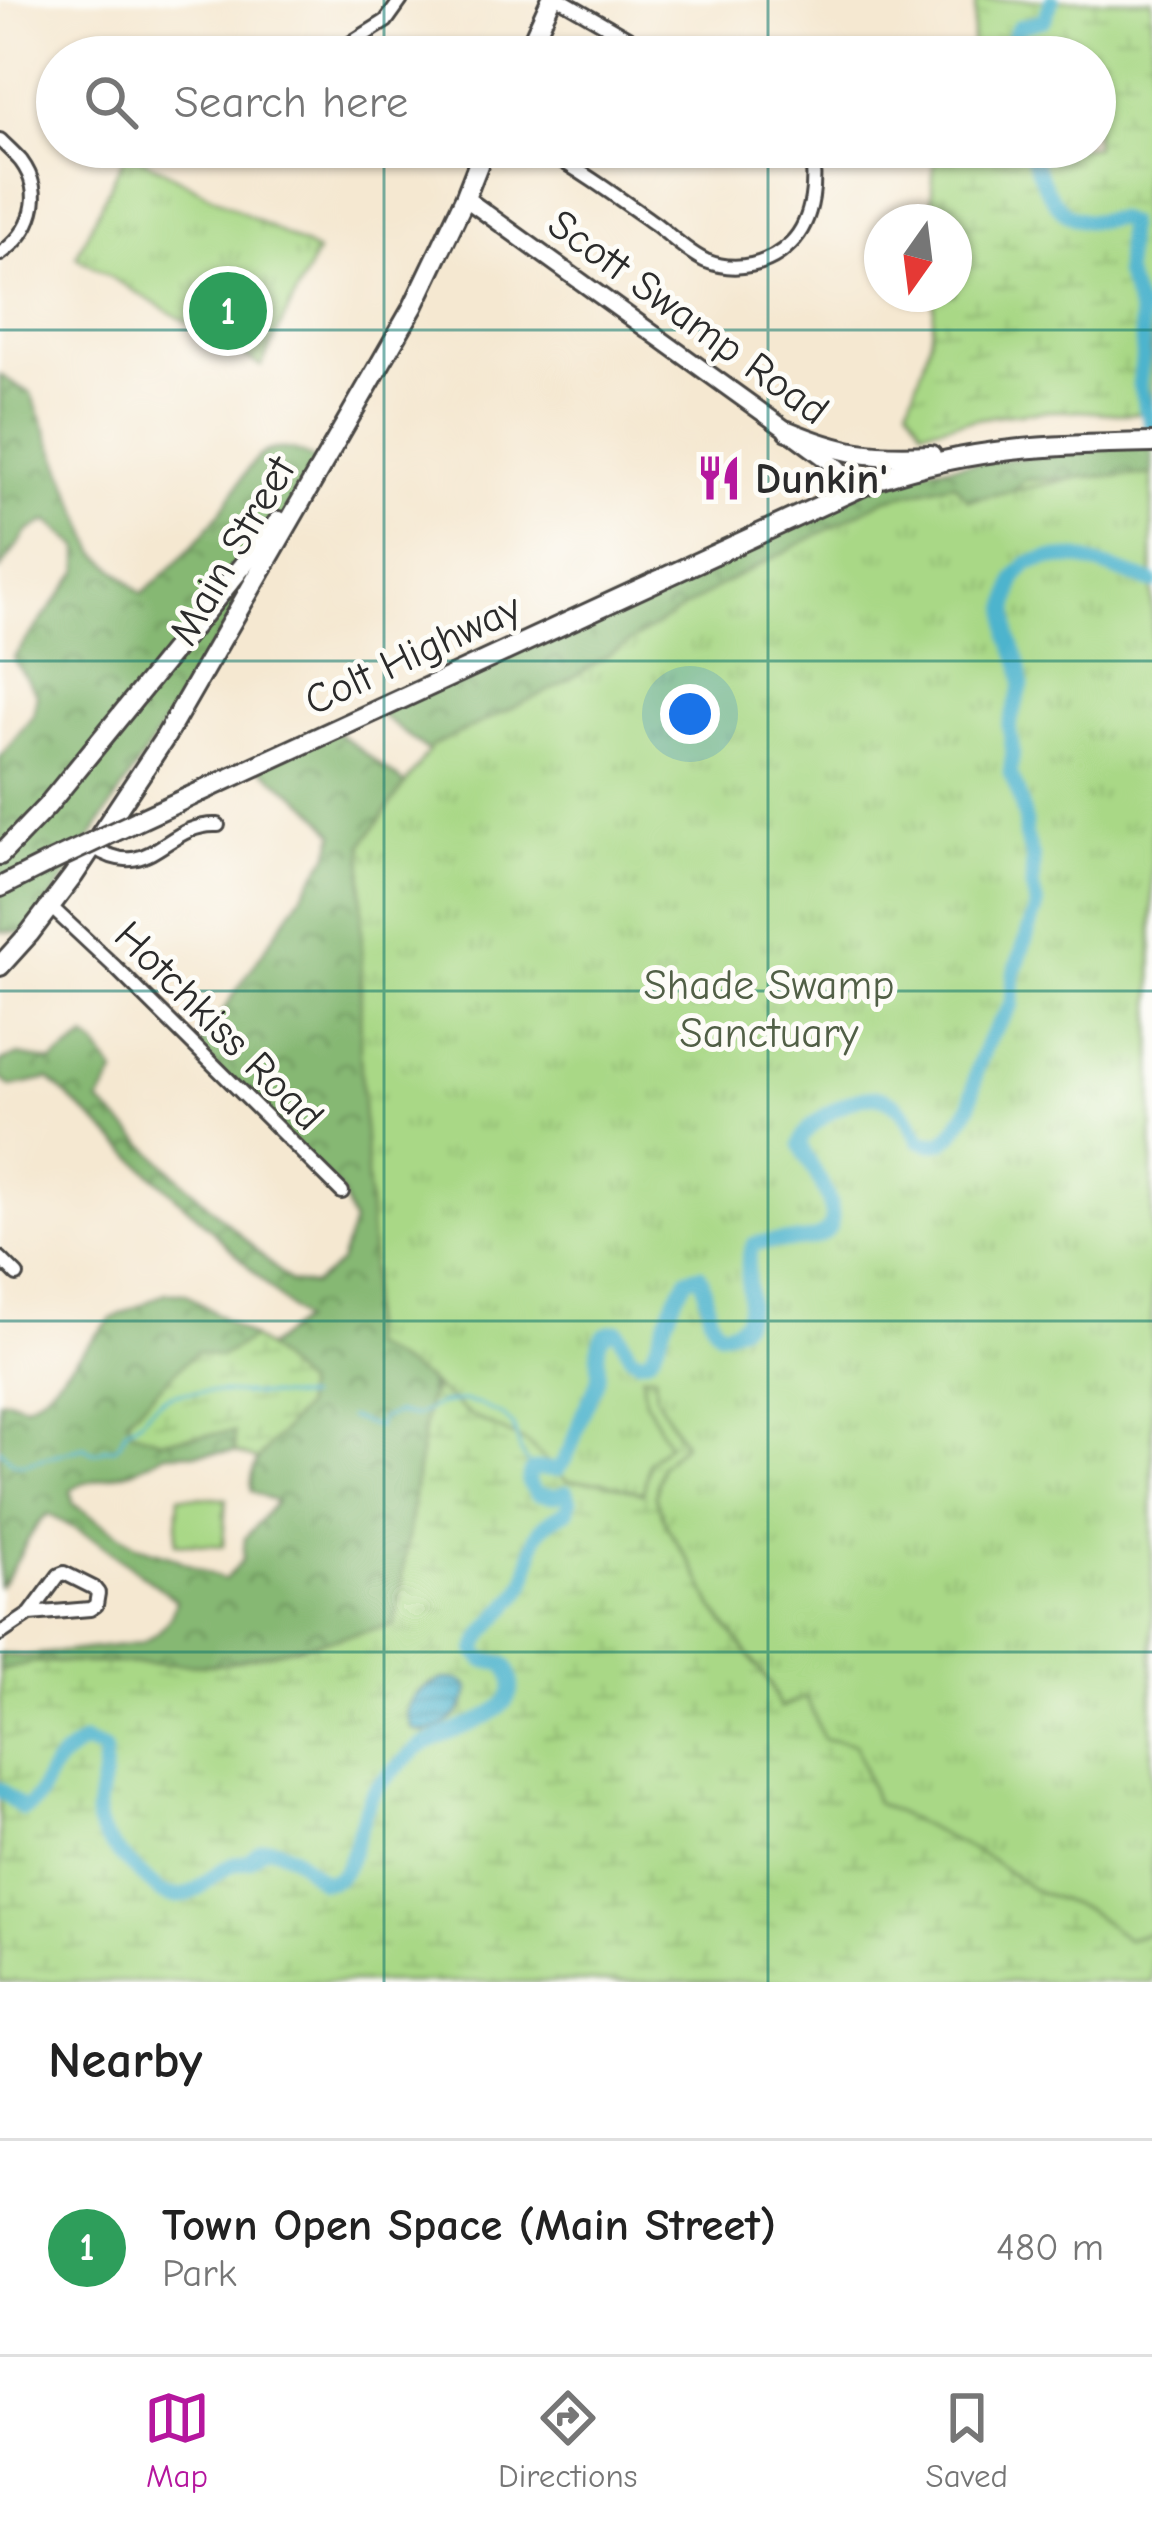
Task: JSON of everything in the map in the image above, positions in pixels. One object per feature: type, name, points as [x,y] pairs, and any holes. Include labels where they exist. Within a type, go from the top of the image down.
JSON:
[{"type":"highway","points":[[535,36],[551,0]]},
{"type":"highway","name":"Main Street","points":[[0,966],[51,907],[155,753],[412,307],[477,168]]},
{"type":"highway","points":[[788,431],[840,451],[876,457],[1145,444]]},
{"type":"highway","points":[[855,488],[990,451]]},
{"type":"highway","points":[[0,855],[47,806],[322,464]]},
{"type":"highway","name":"Colt Highway","points":[[0,887],[855,488]]},
{"type":"main road","name":"Scott Swamp Road","points":[[465,199],[837,467],[855,488]]},
{"type":"street","points":[[362,36],[386,21],[400,0]]},
{"type":"street","points":[[562,0],[625,36]]},
{"type":"street","points":[[0,140],[22,162],[34,193],[33,214],[20,239],[0,254]]},
{"type":"street","points":[[577,168],[706,260],[733,266],[779,256],[798,236],[810,207],[814,168]]},
{"type":"street","points":[[94,847],[107,856],[128,860],[191,828],[218,825]]},
{"type":"street","name":"Hotchkiss Road","points":[[51,907],[342,1192]]},
{"type":"street","points":[[0,1258],[17,1275]]},
{"type":"street","points":[[0,1634],[30,1614],[64,1573],[98,1593],[90,1609],[30,1614]]},
{"type":"green space","points":[[976,0],[1152,0],[1152,148],[1144,161],[1141,201],[1143,248],[1152,276],[1152,412],[1037,412],[923,429],[908,406],[923,365],[933,312],[972,312],[972,204],[931,204],[934,168],[1116,168],[1116,36],[973,36]]},
{"type":"green space","points":[[119,168],[159,168],[317,252],[261,366],[76,257]]},
{"type":"green space","points":[[0,375],[31,394],[96,552],[142,594],[206,531],[263,454],[289,449],[322,464],[259,576],[29,934],[0,931],[0,758],[33,715],[37,695],[13,658],[79,571],[79,547],[48,521],[28,531],[0,570]]},
{"type":"green space","points":[[1152,443],[1152,475],[1081,477],[611,1069],[428,1400],[395,1625],[217,1665],[34,1662],[0,1671],[0,1654],[23,1656],[141,1643],[164,1626],[176,1600],[96,1540],[48,1514],[0,1586],[0,1400],[25,1405],[46,1392],[111,1319],[166,1293],[185,1293],[252,1338],[220,1358],[161,1440],[235,1432],[235,1452],[164,1454],[134,1470],[71,1490],[73,1504],[137,1546],[224,1580],[243,1560],[245,1538],[276,1502],[252,1491],[254,1468],[267,1446],[303,1408],[303,1385],[266,1348],[302,1320],[49,1079],[11,1087],[0,1078],[0,1062],[19,1055],[52,1062],[86,1038],[115,1074],[99,1102],[290,1282],[313,1285],[340,1263],[353,1223],[342,1192],[197,1049],[330,853],[335,833],[308,804],[256,765],[333,729],[438,809],[424,1111],[429,1393],[446,1316],[468,781],[374,710],[903,471]]},
{"type":"green space","name":"Shade Swamp Sanctuary","points":[[1152,475],[1152,1982],[0,1982],[0,1671],[34,1662],[217,1665],[395,1625],[428,1400],[836,643],[1024,480]],"holes":[[[444,1679],[469,1689],[463,1708],[425,1733],[411,1728],[415,1695],[430,1684]]]},
{"type":"green space","name":"Shade Swamp Sanctuary","points":[[1152,475],[1152,1932],[1127,1939],[1088,1910],[1031,1889],[989,1858],[876,1802],[855,1744],[824,1739],[806,1697],[780,1708],[770,1683],[713,1608],[655,1497],[661,1466],[684,1444],[656,1396],[655,1375],[642,1375],[645,1400],[668,1444],[649,1462],[643,1493],[603,1482],[567,1481],[526,1442],[469,1415],[423,1377],[367,1345],[372,1256],[360,1052],[363,844],[432,746],[559,686],[721,585],[886,499],[954,483],[968,500],[1081,477]]},
{"type":"green space","points":[[252,1338],[303,1385],[303,1408],[257,1460],[235,1452],[234,1432],[161,1440],[132,1431],[128,1418],[196,1352],[220,1357]]},
{"type":"green space","points":[[179,1496],[226,1499],[223,1546],[176,1543]]},
{"type":"water","points":[[444,1679],[459,1680],[469,1689],[462,1707],[442,1727],[414,1730],[408,1712],[414,1698]]},
{"type":"waterway","points":[[1014,36],[1018,27],[1044,20],[1052,0]]},
{"type":"waterway","points":[[1036,168],[1065,212],[1088,221],[1127,223],[1125,273],[1140,313],[1139,385],[1152,430]]},
{"type":"waterway","points":[[0,1789],[23,1809],[38,1796],[56,1764],[84,1742],[104,1750],[99,1828],[160,1892],[190,1893],[229,1866],[272,1848],[296,1858],[322,1882],[340,1876],[378,1785],[417,1749],[484,1718],[509,1696],[512,1682],[505,1664],[483,1660],[476,1652],[483,1635],[525,1583],[540,1531],[567,1511],[567,1492],[537,1494],[528,1482],[530,1472],[558,1469],[566,1456],[597,1383],[603,1336],[618,1331],[630,1355],[648,1358],[675,1298],[688,1278],[700,1275],[719,1332],[744,1321],[754,1244],[810,1239],[825,1233],[831,1223],[827,1196],[800,1144],[810,1127],[842,1105],[881,1098],[902,1111],[919,1140],[930,1144],[952,1135],[970,1106],[988,1040],[1012,1004],[1014,974],[1037,906],[1026,823],[1010,773],[1009,726],[1022,685],[1009,636],[1008,608],[1015,578],[1028,563],[1079,558],[1152,582]]},
{"type":"waterway","points":[[0,1449],[13,1462],[23,1464],[84,1447],[95,1452],[114,1449],[127,1428],[157,1403],[183,1393],[307,1398]]},
{"type":"waterway","points":[[349,1417],[377,1427],[381,1418],[397,1413],[415,1416],[439,1404],[477,1404],[513,1425],[521,1453],[533,1470]]},
{"type":"place","name":"Town Open Space (Main Street)","points":[[228,311]]},
{"type":"place","name":"Dunkin'","points":[[719,478]]}]
